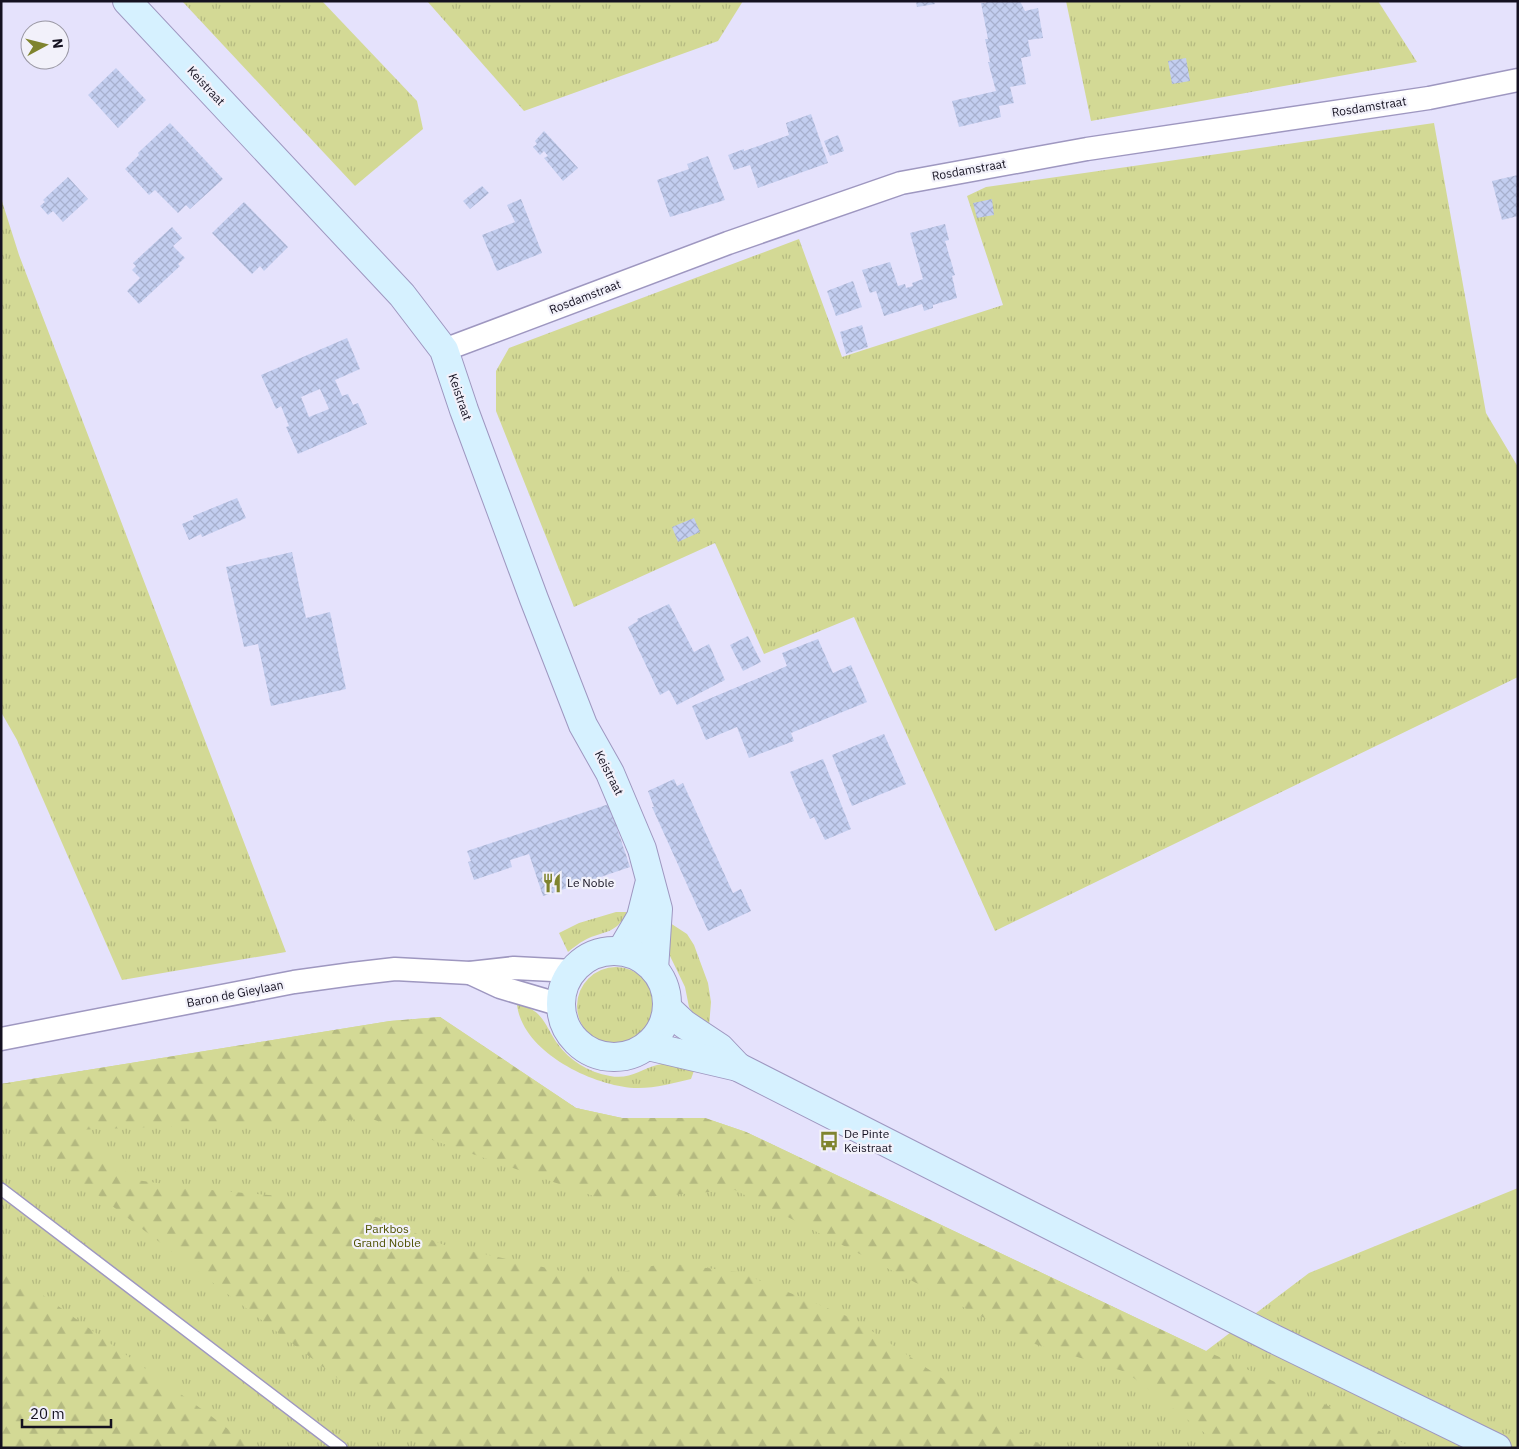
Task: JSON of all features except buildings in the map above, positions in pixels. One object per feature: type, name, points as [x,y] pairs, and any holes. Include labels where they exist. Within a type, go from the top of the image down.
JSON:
[{"type":"street","name":"Keistraat","points":[[127,1],[402,294],[444,350],[467,419],[583,725],[610,773],[626,807],[642,849],[658,909],[654,968]]},
{"type":"street","name":"Rosdamstraat","points":[[444,350],[728,243],[901,183],[1087,149],[1429,98],[1518,80]]},
{"type":"street","name":"Keistraat","points":[[621,952],[641,918],[650,881]]},
{"type":"street","points":[[607,952],[621,952],[639,957],[654,968],[662,980],[667,995],[668,1009],[658,1035],[648,1046],[636,1054],[621,1058],[606,1057],[592,1053],[580,1045],[570,1034],[564,1020],[561,1005],[562,993],[573,971],[582,962],[594,955],[607,952]]},
{"type":"street","name":"Baron de Gieylaan","points":[[1,1039],[294,982],[352,974],[395,969],[470,973],[514,968],[573,971]]},
{"type":"street","name":"Baron de Gieylaan","points":[[470,973],[500,987],[561,1005]]},
{"type":"street","points":[[668,1009],[684,1024],[716,1044],[738,1067]]},
{"type":"street","points":[[648,1046],[738,1067],[1274,1339],[1497,1448]]},
{"type":"lane","points":[[1,1189],[341,1448]]},
{"type":"green space","points":[[182,1],[322,1],[417,101],[423,129],[355,186]]},
{"type":"green space","points":[[427,1],[743,1],[718,41],[524,111]]},
{"type":"green space","points":[[1066,1],[1378,1],[1417,62],[1091,121]]},
{"type":"green space","points":[[1434,123],[1486,413],[1518,467],[1518,677],[995,931],[854,617],[764,654],[715,543],[574,607],[496,411],[496,371],[509,348],[799,239],[842,357],[1003,305],[967,196],[986,187]]},
{"type":"green space","points":[[1,198],[19,255],[286,952],[122,980],[17,740],[1,712]]},
{"type":"green space","points":[[616,912],[627,912],[618,925],[609,931],[583,941],[568,952],[559,933],[579,923]]},
{"type":"green space","points":[[667,921],[687,934],[694,945],[708,983],[711,1002],[709,1027],[697,1019],[689,1007],[685,987],[670,956]]},
{"type":"green space","points":[[616,967],[631,970],[648,984],[652,991],[655,1006],[652,1021],[638,1038],[631,1042],[616,1045],[601,1042],[584,1028],[580,1021],[577,1006],[580,991],[594,974],[601,970]]},
{"type":"green space","points":[[522,1004],[538,1014],[562,1049],[587,1069],[610,1076],[624,1077],[657,1065],[676,1064],[695,1068],[691,1079],[656,1087],[634,1088],[617,1086],[580,1073],[545,1051],[532,1037],[522,1022],[517,1005]]},
{"type":"green space","name":"Parkbos Grand Noble","points":[[440,1017],[576,1108],[622,1118],[705,1118],[746,1132],[1206,1351],[1309,1273],[1518,1188],[1518,1448],[1,1448],[1,1084],[390,1021]]},
{"type":"green space","points":[[440,1017],[576,1108],[622,1118],[705,1118],[746,1132],[1206,1351],[1333,1408],[1413,1448],[1206,1448],[1211,1438],[1126,1372],[1035,1344],[735,1190],[605,1200],[372,1119],[74,1130],[136,1180],[200,1189],[337,1201],[444,1245],[592,1278],[667,1263],[739,1272],[854,1319],[1045,1448],[429,1448],[1,1121],[1,1084],[390,1021]]},
{"type":"green space","points":[[1,1265],[207,1413],[253,1448],[1,1448]]},
{"type":"place","name":"Le Noble","points":[[552,883]]},
{"type":"place","name":"De Pinte Keistraat","points":[[829,1141]]}]
